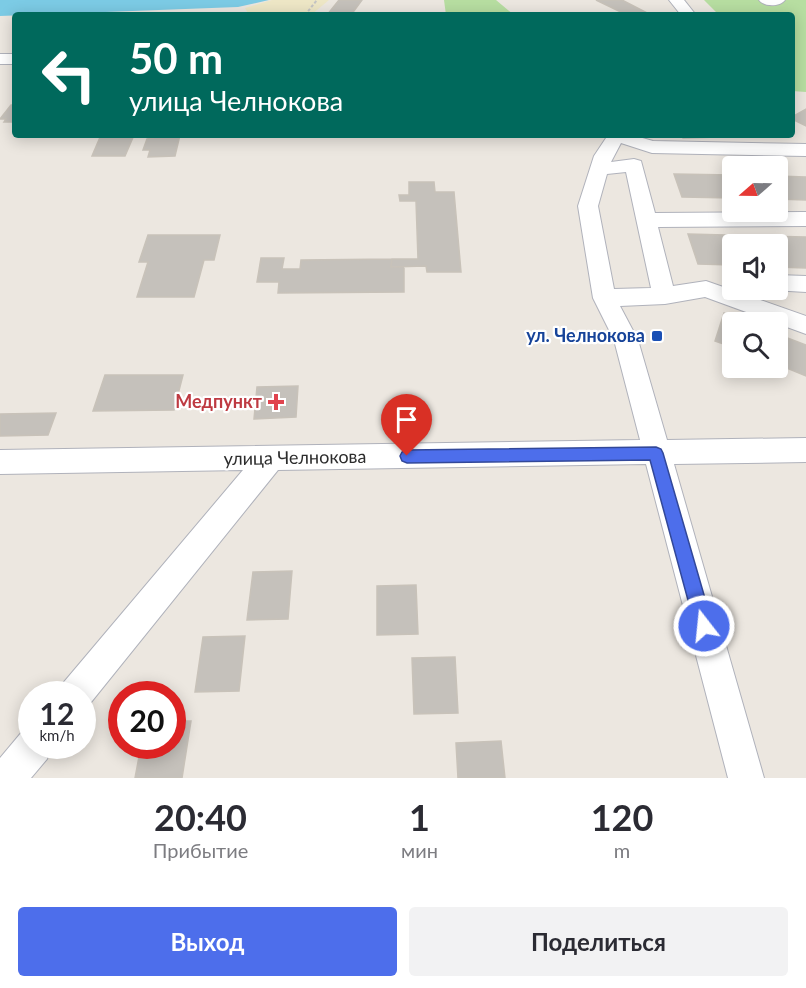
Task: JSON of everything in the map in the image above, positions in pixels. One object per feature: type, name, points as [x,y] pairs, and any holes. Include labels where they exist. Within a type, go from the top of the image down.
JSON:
[{"type":"street","points":[[676,0],[686,12]]},
{"type":"street","points":[[766,0],[778,0]]},
{"type":"street","points":[[615,138],[603,156],[588,206],[604,298],[626,340],[746,778]]},
{"type":"street","points":[[623,138],[652,147],[806,150]]},
{"type":"street","points":[[598,169],[634,165],[662,288]]},
{"type":"street","points":[[646,220],[806,219]]},
{"type":"street","points":[[604,298],[662,288],[722,283]]},
{"type":"street","points":[[788,283],[806,284]]},
{"type":"street","points":[[662,288],[706,289],[806,325]]},
{"type":"street","name":"улица Челнокова","points":[[0,462],[806,450]]},
{"type":"street","points":[[87,681],[271,458]]},
{"type":"street","points":[[7,778],[23,759]]},
{"type":"path","points":[[307,12],[317,0]]},
{"type":"green space","points":[[444,0],[496,0],[510,12],[446,12]]},
{"type":"green space","points":[[704,0],[806,0],[806,92],[795,91],[795,12],[716,12]]},
{"type":"sand","points":[[272,0],[329,0],[315,12],[247,12],[245,8]]},
{"type":"water","points":[[0,0],[269,0],[238,7],[106,12],[12,12],[12,16],[0,16]]},
{"type":"building","points":[[339,0],[362,0],[353,12],[329,12]]},
{"type":"building","points":[[596,0],[622,0],[645,12],[621,12]]},
{"type":"building","points":[[12,105],[12,122],[4,122],[6,119],[0,119]]},
{"type":"building","points":[[806,109],[806,126],[795,120],[795,115]]},
{"type":"building","points":[[100,138],[133,138],[125,156],[92,156]]},
{"type":"building","points":[[179,138],[175,156],[148,157],[150,150],[143,150],[147,139]]},
{"type":"building","points":[[674,174],[722,175],[722,198],[682,197]]},
{"type":"building","points":[[788,176],[806,177],[806,200],[788,199]]},
{"type":"building","points":[[409,182],[434,182],[435,192],[454,192],[461,272],[427,272],[426,266],[391,267],[392,259],[418,259],[416,201],[400,201],[399,195],[409,195]]},
{"type":"building","points":[[688,234],[722,235],[722,265],[698,264]]},
{"type":"building","points":[[148,235],[220,235],[214,260],[204,260],[194,297],[137,297],[148,262],[139,262]]},
{"type":"building","points":[[788,237],[806,237],[806,268],[788,267]]},
{"type":"building","points":[[261,258],[284,258],[282,269],[300,269],[301,260],[392,259],[391,267],[404,267],[404,292],[278,293],[279,282],[257,282]]},
{"type":"building","points":[[722,319],[722,343],[715,341]]},
{"type":"building","points":[[788,338],[806,345],[806,376],[788,369]]},
{"type":"building","points":[[105,375],[183,375],[174,410],[93,411]]},
{"type":"building","name":"Медпункт","points":[[298,386],[296,417],[254,419],[257,387]]},
{"type":"building","points":[[56,413],[48,435],[0,436],[0,414]]},
{"type":"building","points":[[292,571],[288,619],[247,620],[253,572]]},
{"type":"building","points":[[416,585],[418,634],[377,635],[377,586]]},
{"type":"building","points":[[245,636],[239,691],[195,692],[203,637]]},
{"type":"building","points":[[455,657],[458,713],[414,714],[412,658]]},
{"type":"building","points":[[186,721],[191,721],[186,753]]},
{"type":"building","points":[[501,741],[505,778],[458,778],[456,743]]},
{"type":"building","points":[[139,759],[185,759],[182,778],[135,778]]},
{"type":"place","name":"ул. Челнокова","points":[[657,336]]},
{"type":"place","name":"Медпункт","points":[[276,402]]},
{"type":"route","points":[[407,456],[656,453],[704,626]]}]
